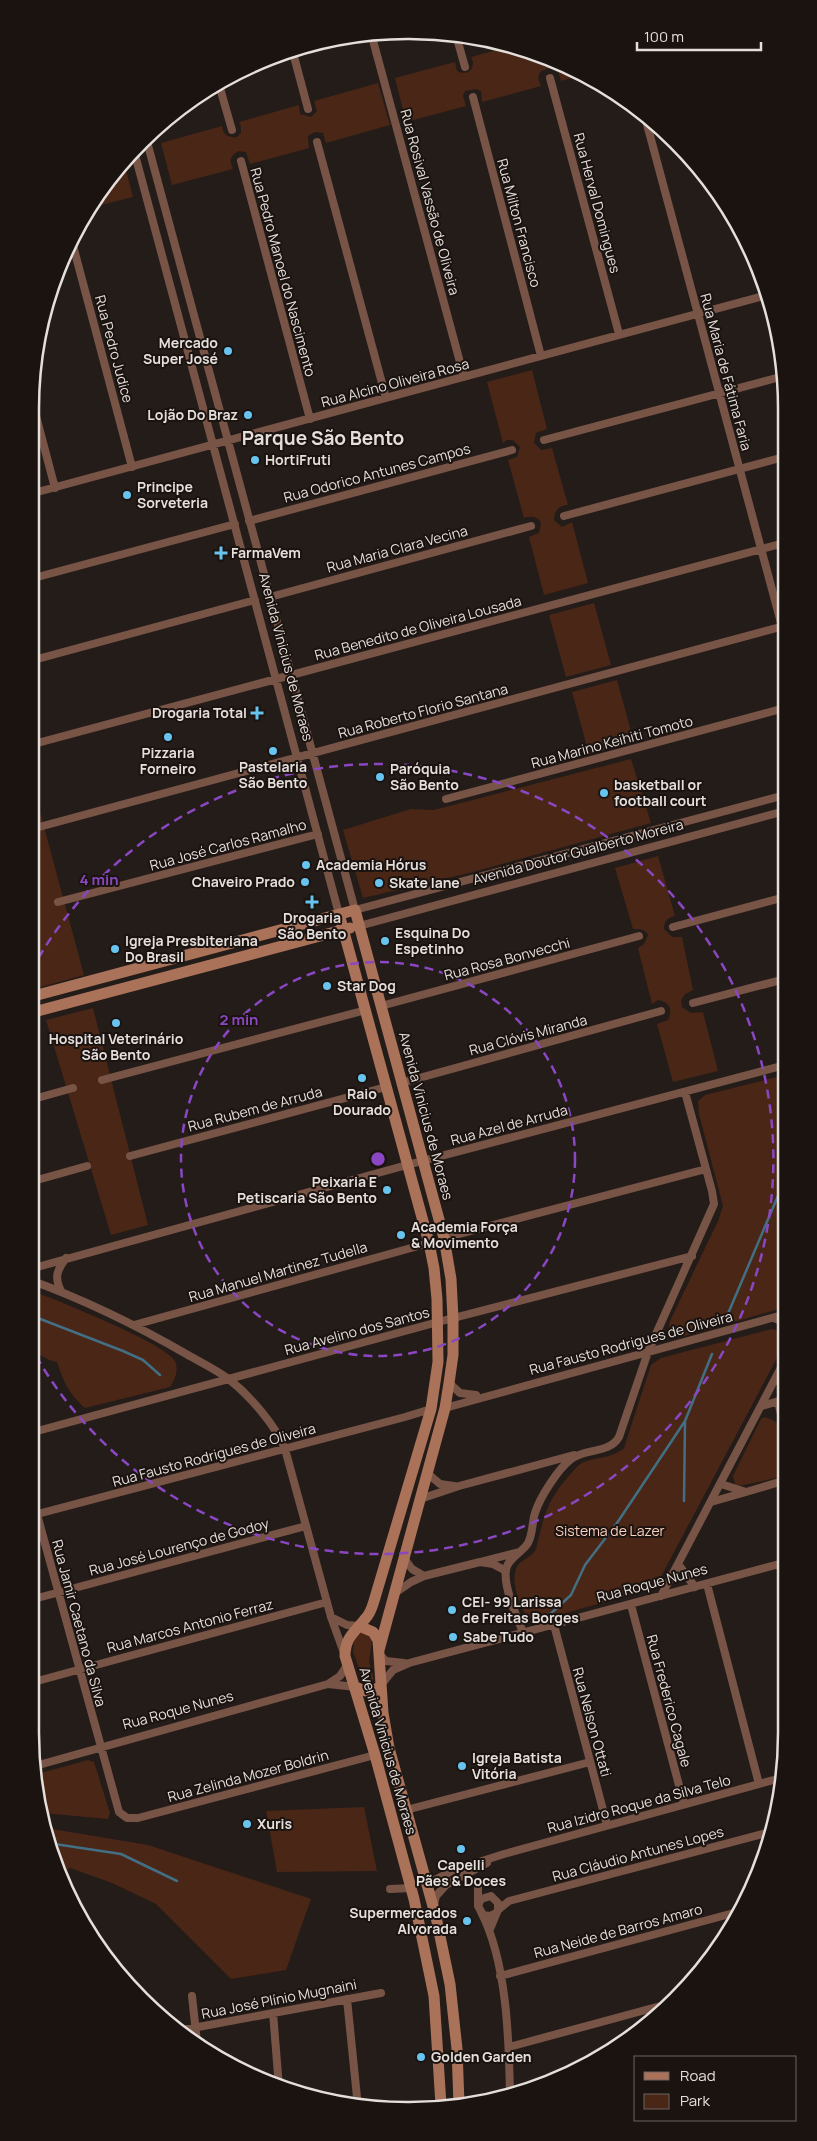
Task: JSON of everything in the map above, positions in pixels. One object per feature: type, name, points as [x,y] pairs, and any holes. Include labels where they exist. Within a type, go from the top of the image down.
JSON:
[{"type":"main road","name":"Avenida Doutor Gualberto Moreira","points":[[39,995],[355,910]]},
{"type":"main road","name":"Avenida Vinicius de Moraes","points":[[355,910],[444,1238],[451,1280],[453,1319],[453,1354],[445,1408],[379,1652]]},
{"type":"main road","name":"Avenida Vinicius de Moraes","points":[[339,914],[434,1268],[438,1322],[438,1362],[431,1409],[374,1601],[368,1616],[349,1637],[347,1660],[375,1755],[412,1894],[434,1999],[441,2100]]},
{"type":"main road","name":"Avenida Doutor Gualberto Moreira","points":[[39,1012],[359,926]]},
{"type":"main road","points":[[366,1010],[381,1006]]},
{"type":"main road","points":[[405,1495],[420,1499]]},
{"type":"main road","name":"Avenida Vinicius de Moraes","points":[[359,1626],[369,1629],[376,1635],[383,1713],[389,1748],[426,1884],[434,1906],[450,1984],[454,2015],[459,2099]]},
{"type":"main road","name":"Rua Roque Nunes","points":[[356,1687],[367,1692],[374,1691],[381,1685]]},
{"type":"main road","points":[[412,1894],[426,1884]]},
{"type":"main road","points":[[434,1999],[446,2004],[454,2015]]},
{"type":"street","name":"Rua Rosival Vassão de Oliveira","points":[[373,41],[464,377]]},
{"type":"street","points":[[458,42],[465,67]]},
{"type":"street","points":[[294,57],[308,109]]},
{"type":"street","name":"Rua Herval Domingues","points":[[550,78],[620,334]]},
{"type":"street","points":[[221,90],[232,130]]},
{"type":"street","name":"Rua Milton Francisco","points":[[473,97],[541,356]]},
{"type":"street","name":"Rua Maria de Fátima Faria","points":[[648,127],[778,607]]},
{"type":"street","points":[[317,142],[386,398]]},
{"type":"street","name":"Avenida Vinicius de Moraes","points":[[148,146],[355,910]]},
{"type":"street","name":"Avenida Vinicius de Moraes","points":[[136,159],[339,914]]},
{"type":"street","name":"Rua Pedro Manoel do Nascimento","points":[[240,161],[310,419]]},
{"type":"street","points":[[146,197],[161,193]]},
{"type":"street","name":"Rua Pedro Judice","points":[[74,251],[132,467]]},
{"type":"street","name":"Rua Alcino Oliveira Rosa","points":[[39,492],[761,297]]},
{"type":"street","points":[[544,440],[776,378]]},
{"type":"street","points":[[39,425],[55,488]]},
{"type":"street","name":"Rua Odorico Antunes Campos","points":[[249,521],[512,450]]},
{"type":"street","points":[[564,516],[778,459]]},
{"type":"street","points":[[39,577],[235,524]]},
{"type":"street","name":"Rua Maria Clara Vecina","points":[[270,597],[531,526]]},
{"type":"street","name":"Rua Benedito de Oliveira Lousada","points":[[39,743],[778,545]]},
{"type":"street","points":[[39,660],[255,600]]},
{"type":"street","name":"Rua Roberto Florio Santana","points":[[39,827],[778,631]]},
{"type":"street","name":"Rua Marino Keihiti Tomoto","points":[[446,799],[778,710]]},
{"type":"street","name":"Avenida Doutor Gualberto Moreira","points":[[355,910],[778,796]]},
{"type":"street","name":"Avenida Doutor Gualberto Moreira","points":[[359,926],[778,813]]},
{"type":"street","name":"Rua José Carlos Ramalho","points":[[58,902],[318,834]]},
{"type":"street","points":[[673,927],[778,899]]},
{"type":"street","name":"Rua Rosa Bonvecchi","points":[[381,1006],[639,936]]},
{"type":"street","points":[[693,1003],[778,980]]},
{"type":"street","points":[[102,1080],[366,1010]]},
{"type":"street","name":"Rua Clóvis Miranda","points":[[401,1083],[661,1012]]},
{"type":"street","name":"Rua Azel de Arruda","points":[[39,1266],[407,1164],[778,1067]]},
{"type":"street","name":"Rua Rubem de Arruda","points":[[130,1156],[386,1087]]},
{"type":"street","points":[[39,1097],[73,1088]]},
{"type":"street","points":[[420,1499],[459,1486],[609,1447],[615,1443],[648,1352],[714,1204],[685,1092]]},
{"type":"street","points":[[39,1179],[87,1166]]},
{"type":"street","points":[[444,1238],[706,1169]]},
{"type":"street","name":"Rua Manuel Martinez Tudella","points":[[134,1325],[428,1243]]},
{"type":"street","name":"Rua Avelino dos Santos","points":[[39,1431],[438,1322],[692,1256]]},
{"type":"street","points":[[61,1291],[57,1283],[56,1274],[66,1258]]},
{"type":"street","points":[[39,1283],[61,1291],[134,1325],[229,1379],[239,1387],[274,1429],[285,1449],[331,1616],[347,1660]]},
{"type":"street","name":"Rua Fausto Rodrigues de Oliveira","points":[[445,1408],[778,1316]]},
{"type":"street","points":[[772,1318],[778,1320]]},
{"type":"street","points":[[661,1596],[777,1376]]},
{"type":"street","name":"Rua Fausto Rodrigues de Oliveira","points":[[449,1383],[457,1391],[466,1395],[483,1396]]},
{"type":"street","points":[[762,1406],[778,1402]]},
{"type":"street","name":"Rua Fausto Rodrigues de Oliveira","points":[[39,1515],[431,1409]]},
{"type":"street","points":[[405,1417],[416,1419],[426,1425]]},
{"type":"street","points":[[522,1632],[510,1596],[506,1571],[511,1560],[528,1543],[534,1516],[541,1499],[564,1466],[578,1454]]},
{"type":"street","points":[[427,1473],[440,1484],[459,1486]]},
{"type":"street","points":[[711,1502],[778,1482]]},
{"type":"street","points":[[721,1484],[746,1492]]},
{"type":"street","name":"Rua José Lourenço de Godoy","points":[[39,1597],[306,1526]]},
{"type":"street","name":"Rua Jamir Caetano da Silva","points":[[39,1532],[58,1592],[119,1812],[127,1818]]},
{"type":"street","points":[[395,1593],[424,1576],[521,1551]]},
{"type":"street","points":[[404,1558],[412,1569],[424,1576]]},
{"type":"street","points":[[480,1562],[493,1564],[506,1571]]},
{"type":"street","points":[[678,1564],[695,1587]]},
{"type":"street","name":"Rua Roque Nunes","points":[[381,1685],[393,1670],[408,1663],[631,1605],[778,1564]]},
{"type":"street","points":[[707,1584],[760,1784]]},
{"type":"street","name":"Rua Marcos Antonio Ferraz","points":[[39,1681],[327,1602]]},
{"type":"street","name":"Rua Frederico Cagale","points":[[631,1605],[684,1804]]},
{"type":"street","points":[[331,1616],[347,1625],[359,1626]]},
{"type":"street","name":"Rua Nelson Ottati","points":[[554,1625],[607,1825]]},
{"type":"street","name":"Rua Roque Nunes","points":[[379,1652],[390,1662],[408,1663]]},
{"type":"street","name":"Rua Roque Nunes","points":[[41,1765],[100,1746],[328,1684],[340,1676],[347,1660]]},
{"type":"street","name":"Rua Roque Nunes","points":[[328,1684],[356,1687]]},
{"type":"street","name":"Rua Zelinda Mozer Boldrin","points":[[127,1818],[138,1818],[375,1755]]},
{"type":"street","points":[[406,1810],[590,1762]]},
{"type":"street","name":"Rua Izidro Roque da Silva Telo","points":[[426,1884],[454,1870],[504,1854],[775,1780]]},
{"type":"street","name":"Rua Cláudio Antunes Lopes","points":[[491,1897],[509,1901],[764,1834]]},
{"type":"street","name":"Rua Izidro Roque da Silva Telo","points":[[434,1906],[436,1896],[446,1885],[504,1854]]},
{"type":"street","points":[[490,1929],[497,1912],[498,1903],[478,1882],[479,1909],[490,1929],[500,1976],[509,2047],[510,2088]]},
{"type":"street","points":[[390,1889],[412,1894]]},
{"type":"street","points":[[479,1909],[481,1900],[491,1897]]},
{"type":"street","name":"Rua Cláudio Antunes Lopes","points":[[497,1912],[509,1901]]},
{"type":"street","points":[[479,1909],[486,1916],[497,1912]]},
{"type":"street","name":"Rua Neide de Barros Amaro","points":[[500,1976],[731,1914]]},
{"type":"street","name":"Rua José Plínio Mugnaini","points":[[187,2029],[381,1992]]},
{"type":"street","points":[[192,1996],[196,2035]]},
{"type":"street","points":[[347,1999],[357,2099]]},
{"type":"street","points":[[509,2047],[656,2006]]},
{"type":"street","points":[[272,2013],[278,2078]]},
{"type":"green space","points":[[498,50],[527,58],[550,67],[573,78],[561,81],[558,71],[547,69],[540,72],[538,78],[541,86],[482,102],[481,91],[476,89],[465,91],[463,96],[466,106],[406,122],[395,78],[455,62],[457,71],[465,73],[472,68],[473,61],[471,57]]},
{"type":"green space","points":[[378,83],[390,125],[326,143],[323,133],[315,132],[308,136],[309,148],[250,164],[246,152],[238,151],[231,159],[233,169],[172,185],[161,143],[222,126],[226,135],[237,137],[241,133],[239,122],[299,105],[300,114],[311,117],[317,111],[314,101]]},
{"type":"green space","points":[[126,170],[133,197],[100,205]]},
{"type":"green space","points":[[532,370],[547,429],[536,433],[534,443],[541,450],[552,448],[568,505],[558,509],[554,520],[562,527],[572,522],[588,583],[544,595],[529,537],[539,533],[541,523],[534,517],[524,518],[508,460],[517,457],[520,447],[513,440],[507,440],[503,443],[487,382]]},
{"type":"green space","points":[[594,603],[611,665],[566,677],[549,615]]},
{"type":"green space","points":[[617,680],[634,742],[589,754],[572,692]]},
{"type":"green space","points":[[631,759],[651,823],[469,873],[363,898],[343,830],[411,809],[434,810]]},
{"type":"green space","points":[[39,808],[84,975],[39,987]]},
{"type":"green space","points":[[658,856],[675,916],[666,920],[664,929],[672,937],[682,937],[693,990],[685,994],[681,1000],[682,1007],[691,1013],[703,1012],[718,1071],[673,1082],[657,1024],[668,1020],[670,1010],[668,1005],[662,1001],[658,1000],[652,1004],[638,948],[644,944],[648,935],[642,930],[633,929],[615,868]]},
{"type":"green space","points":[[93,1008],[148,1225],[111,1235],[46,1020]]},
{"type":"green space","points":[[778,1077],[778,1309],[684,1336],[674,1335],[669,1326],[670,1321],[718,1221],[723,1206],[699,1114],[698,1101],[705,1095]]},
{"type":"green space","points":[[39,1293],[108,1322],[152,1344],[167,1353],[175,1361],[177,1368],[175,1378],[170,1387],[85,1408],[68,1388],[57,1362],[39,1354]]},
{"type":"green space","name":"Sistema de Lazer","points":[[772,1329],[778,1330],[778,1356],[655,1588],[541,1620],[528,1618],[521,1607],[516,1592],[515,1570],[536,1549],[550,1504],[560,1487],[575,1469],[584,1462],[610,1456],[624,1448],[651,1365],[661,1358]]},
{"type":"green space","points":[[765,1417],[777,1423],[778,1478],[739,1486],[735,1484],[733,1476],[761,1419]]},
{"type":"green space","points":[[360,1633],[366,1633],[372,1640],[369,1662],[374,1679],[372,1683],[368,1684],[364,1682],[353,1652],[354,1638]]},
{"type":"green space","points":[[88,1760],[94,1762],[110,1813],[108,1819],[48,1813],[41,1773]]},
{"type":"green space","points":[[364,1807],[377,1871],[277,1872],[266,1811]]},
{"type":"green space","points":[[51,1829],[148,1845],[311,1899],[286,1970],[231,1979],[156,1904],[112,1883],[70,1868],[66,1870]]},
{"type":"waterway","points":[[727,1316],[778,1196]]},
{"type":"waterway","points":[[39,1318],[143,1360],[160,1375]]},
{"type":"waterway","points":[[546,1618],[571,1595],[585,1565],[617,1523],[685,1421],[712,1354]]},
{"type":"waterway","points":[[684,1501],[685,1422]]},
{"type":"waterway","points":[[56,1844],[121,1854],[177,1881]]},
{"type":"place","name":"Mercado Super José","points":[[228,351]]},
{"type":"place","name":"Lojão Do Braz","points":[[248,415]]},
{"type":"place","name":"HortiFruti","points":[[255,460]]},
{"type":"place","name":"Principe Sorveteria","points":[[127,495]]},
{"type":"place","name":"FarmaVem","points":[[221,553]]},
{"type":"place","name":"Drogaria Total","points":[[257,713]]},
{"type":"place","name":"Pizzaria Forneiro","points":[[168,737]]},
{"type":"place","name":"Pastelaria São Bento","points":[[273,751]]},
{"type":"place","name":"Paróquia São Bento","points":[[380,777]]},
{"type":"place","name":"basketball or football court","points":[[604,793]]},
{"type":"place","name":"Academia Hórus","points":[[306,865]]},
{"type":"place","name":"Chaveiro Prado","points":[[305,882]]},
{"type":"place","name":"Skate lane","points":[[379,883]]},
{"type":"place","name":"Drogaria São Bento","points":[[312,902]]},
{"type":"place","name":"Esquina Do Espetinho","points":[[385,941]]},
{"type":"place","name":"Igreja Presbiteriana Do Brasil","points":[[115,949]]},
{"type":"place","name":"Star Dog","points":[[327,986]]},
{"type":"place","name":"Hospital Veterinário São Bento","points":[[116,1023]]},
{"type":"place","name":"Raio Dourado","points":[[362,1078]]},
{"type":"place","name":"Peixaria E Petiscaria São Bento","points":[[387,1190]]},
{"type":"place","name":"Academia Força & Movimento","points":[[401,1235]]},
{"type":"place","name":"CEI- 99 Larissa de Freitas Borges","points":[[452,1610]]},
{"type":"place","name":"Sabe Tudo","points":[[453,1637]]},
{"type":"place","name":"Igreja Batista Vitória","points":[[462,1766]]},
{"type":"place","name":"Xuris","points":[[247,1824]]},
{"type":"place","name":"Capelli Pães & Doces","points":[[461,1849]]},
{"type":"place","name":"Supermercados Alvorada","points":[[467,1921]]},
{"type":"place","name":"Golden Garden","points":[[421,2057]]},
{"type":"district","name":"Parque São Bento","points":[[323,438]]}]
